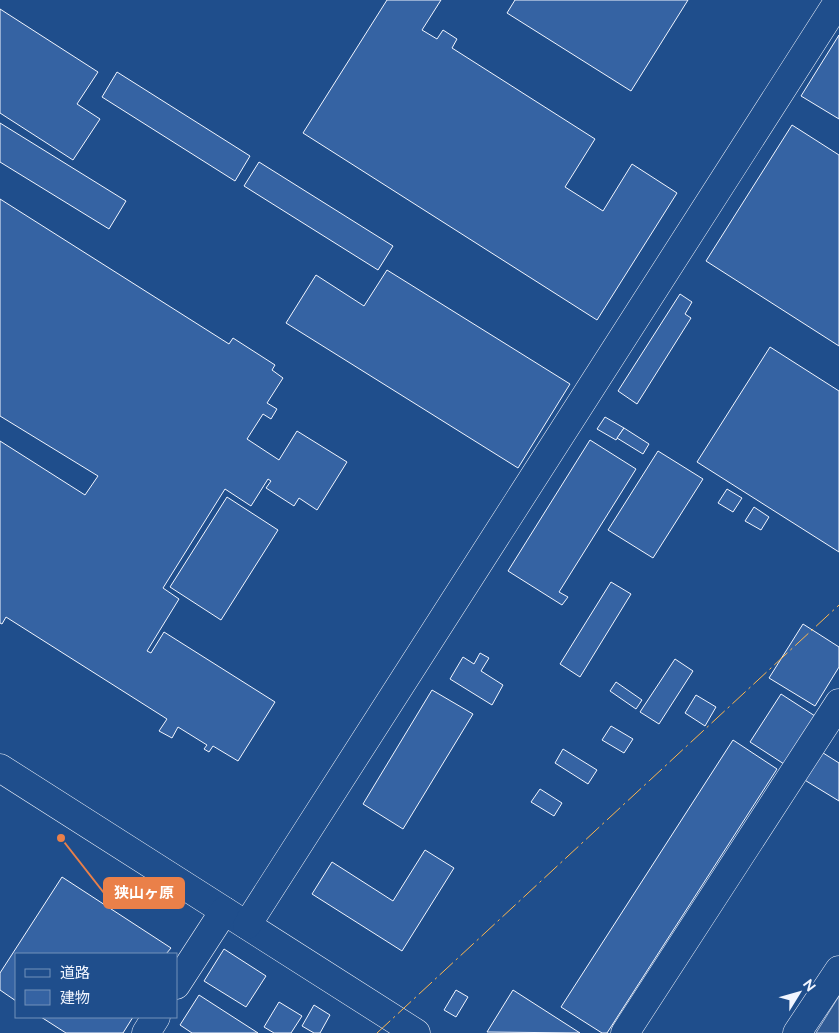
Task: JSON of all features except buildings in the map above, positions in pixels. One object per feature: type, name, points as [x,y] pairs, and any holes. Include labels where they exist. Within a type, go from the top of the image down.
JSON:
[{"type":"street","points":[[247,924],[838,0]]},
{"type":"street","points":[[626,1033],[839,702]]},
{"type":"street","points":[[0,768],[416,1033]]},
{"type":"street","points":[[178,982],[224,911]]},
{"type":"street","points":[[797,1033],[839,970]]},
{"type":"street","points":[[146,1033],[155,1018]]},
{"type":"shaded area","points":[[839,996],[839,1033],[816,1033]]},
{"type":"power","points":[[377,1033],[839,605]]},
{"type":"place","name":"狭山ヶ原","points":[[61,838]]}]
